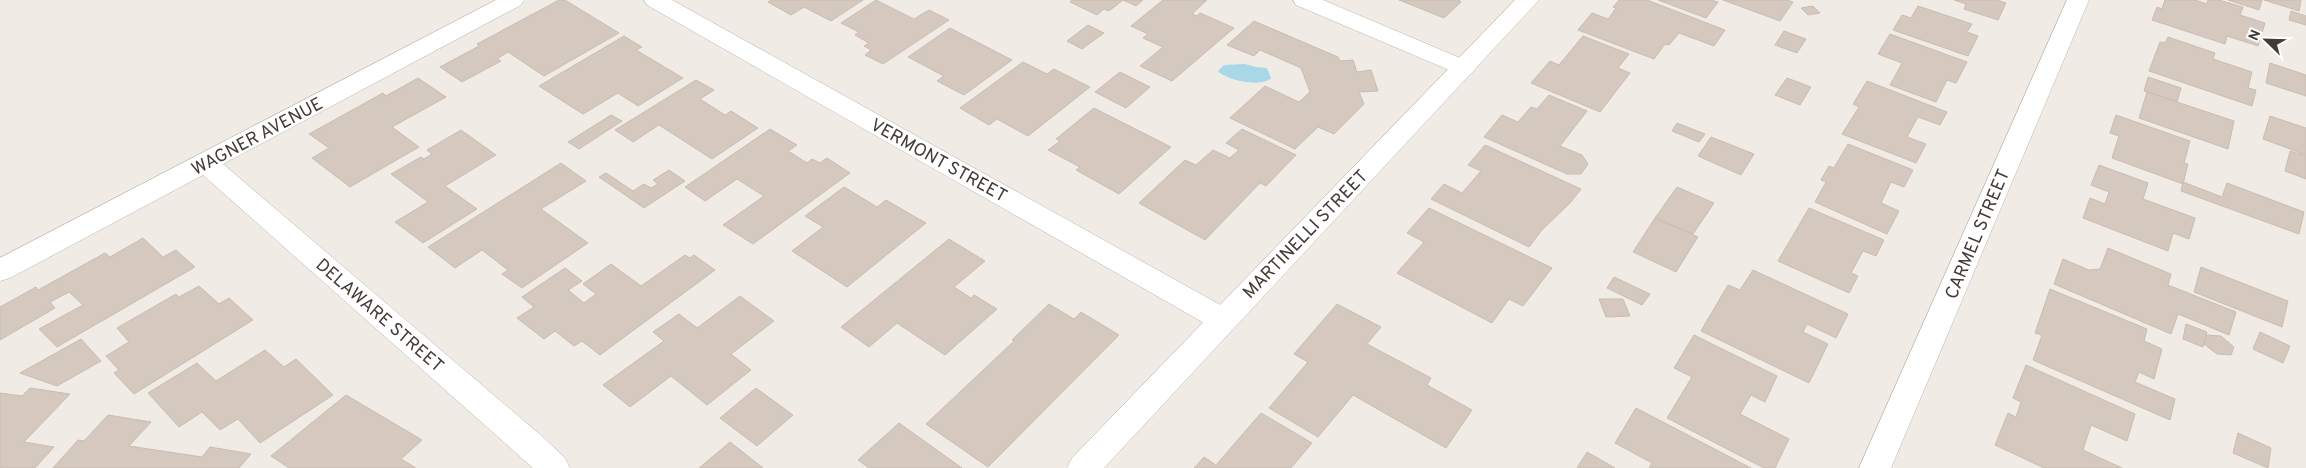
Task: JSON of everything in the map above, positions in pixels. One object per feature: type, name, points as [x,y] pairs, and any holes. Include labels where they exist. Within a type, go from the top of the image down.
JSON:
[{"type":"street","name":"WAGNER AVENUE","points":[[0,272],[513,0]]},
{"type":"street","name":"VERMONT STREET","points":[[655,0],[1223,320]]},
{"type":"street","points":[[1304,0],[1464,68]]},
{"type":"street","name":"MARTINELLI STREET","points":[[1083,468],[1528,0]]},
{"type":"street","name":"CARMEL STREET","points":[[1875,468],[2078,0]]},
{"type":"street","name":"DELAWARE STREET","points":[[205,163],[526,440],[554,468]]},
{"type":"water","points":[[1245,64],[1267,68],[1271,78],[1260,82],[1244,82],[1235,80],[1218,71],[1224,65]]},
{"type":"building","points":[[559,0],[565,0],[619,33],[544,76],[508,52],[497,59],[501,61],[462,82],[440,67],[479,46],[477,44]]},
{"type":"building","points":[[771,0],[863,0],[831,21],[804,7],[791,15],[768,2]]},
{"type":"building","points":[[876,0],[914,19],[929,10],[949,20],[883,64],[865,55],[871,50],[864,46],[869,43],[855,35],[859,32],[841,23]]},
{"type":"building","points":[[1072,0],[1123,0],[1109,11],[1104,9],[1097,15],[1070,2]]},
{"type":"building","points":[[1123,0],[1143,0],[1136,6]]},
{"type":"building","points":[[1163,0],[1207,0],[1192,14],[1197,16],[1200,13],[1234,28],[1172,81],[1140,66],[1163,47],[1143,38],[1148,34],[1131,26]]},
{"type":"building","points":[[1399,0],[1459,0],[1461,2],[1444,18]]},
{"type":"building","points":[[1619,0],[1647,0],[1725,30],[1714,46],[1679,33],[1669,45],[1665,44],[1654,59],[1578,30],[1592,13],[1608,19],[1616,8],[1613,7]]},
{"type":"building","points":[[1658,0],[1711,0],[1718,2],[1706,18]]},
{"type":"building","points":[[1723,0],[1787,0],[1793,2],[1780,21]]},
{"type":"building","points":[[1954,0],[1997,0],[2006,3],[1998,20],[1964,9],[1966,4]]},
{"type":"building","points":[[2165,0],[2195,0],[2207,4],[2208,0],[2219,0],[2243,7],[2240,15],[2265,23],[2258,46],[2227,36],[2225,44],[2152,20],[2157,7],[2162,9]]},
{"type":"building","points":[[2228,0],[2262,0],[2259,10]]},
{"type":"building","points":[[2264,0],[2301,0],[2299,11]]},
{"type":"building","points":[[1813,6],[1820,13],[1808,15],[1801,8]]},
{"type":"building","points":[[1918,6],[1972,24],[1967,32],[1978,36],[1968,56],[1893,30],[1902,15],[1911,18]]},
{"type":"building","points":[[2291,11],[2306,16],[2306,25],[2289,20]]},
{"type":"building","points":[[1254,21],[1338,57],[1340,61],[1353,60],[1357,72],[1371,70],[1378,91],[1359,92],[1364,104],[1334,134],[1318,127],[1295,149],[1230,118],[1265,86],[1299,102],[1310,92],[1301,68],[1260,50],[1254,56],[1227,45]]},
{"type":"building","points":[[1088,25],[1104,33],[1082,49],[1067,41]]},
{"type":"building","points":[[950,28],[1012,60],[964,95],[937,81],[944,76],[908,57]]},
{"type":"building","points":[[1784,31],[1806,39],[1797,53],[1775,45]]},
{"type":"building","points":[[1890,34],[1967,62],[1956,83],[1947,80],[1936,102],[1890,85],[1902,63],[1878,54]]},
{"type":"building","points":[[624,36],[642,47],[636,50],[683,78],[638,106],[618,93],[583,114],[539,86]]},
{"type":"building","points":[[1583,36],[1629,54],[1618,68],[1630,73],[1600,112],[1531,83],[1550,61],[1559,65]]},
{"type":"building","points":[[2168,37],[2215,53],[2213,59],[2252,72],[2248,88],[2256,90],[2252,106],[2149,71],[2160,42],[2165,43]]},
{"type":"building","points":[[1023,62],[1047,74],[1054,69],[1090,87],[1028,136],[997,119],[989,125],[960,108]]},
{"type":"building","points":[[2270,63],[2306,75],[2306,96],[2266,83]]},
{"type":"building","points":[[1120,72],[1150,87],[1126,108],[1095,92]]},
{"type":"building","points":[[2148,77],[2181,88],[2177,102],[2144,91]]},
{"type":"building","points":[[418,78],[446,97],[392,127],[419,147],[350,187],[312,158],[329,148],[309,134],[383,93],[386,96]]},
{"type":"building","points":[[1787,78],[1811,87],[1800,105],[1775,95]]},
{"type":"building","points":[[696,80],[714,90],[700,99],[725,115],[731,111],[758,128],[712,159],[659,125],[633,142],[615,130]]},
{"type":"building","points":[[1867,81],[1947,112],[1940,125],[1918,117],[1907,137],[1926,144],[1916,163],[1842,134],[1859,107],[1853,104]]},
{"type":"building","points":[[2147,92],[2234,121],[2228,149],[2139,118]]},
{"type":"building","points":[[1549,95],[1587,111],[1560,146],[1582,155],[1588,164],[1581,174],[1567,174],[1484,137],[1502,115],[1518,122],[1531,107],[1537,109]]},
{"type":"building","points":[[1094,108],[1171,147],[1119,194],[1076,170],[1080,167],[1048,150],[1060,141],[1056,139]]},
{"type":"building","points":[[611,115],[622,121],[579,149],[568,142]]},
{"type":"building","points":[[2116,115],[2190,141],[2184,163],[2188,164],[2183,184],[2112,158],[2119,136],[2110,133]]},
{"type":"building","points":[[2270,116],[2306,128],[2306,155],[2263,139]]},
{"type":"building","points":[[1677,123],[1705,134],[1699,142],[1672,131]]},
{"type":"building","points":[[770,129],[797,145],[788,151],[807,163],[812,159],[820,163],[827,158],[850,173],[753,244],[723,225],[764,196],[737,179],[705,201],[685,187]]},
{"type":"building","points":[[1242,129],[1296,155],[1266,186],[1260,183],[1205,240],[1139,203],[1185,160],[1196,165],[1213,150],[1230,158],[1239,150],[1226,143]]},
{"type":"building","points":[[461,130],[496,155],[445,186],[477,209],[423,243],[395,222],[428,202],[391,174],[421,157],[424,159],[432,154],[427,150]]},
{"type":"building","points":[[1711,137],[1754,154],[1741,175],[1698,156]]},
{"type":"building","points":[[1848,144],[1913,170],[1904,187],[1891,182],[1881,203],[1899,211],[1887,234],[1815,202],[1826,182],[1821,180],[1829,166],[1834,168]]},
{"type":"building","points":[[1485,145],[1581,189],[1570,203],[1541,231],[1529,247],[1431,199],[1444,184],[1462,193],[1481,171],[1468,165]]},
{"type":"building","points":[[2290,151],[2306,156],[2306,179],[2285,171]]},
{"type":"building","points":[[561,163],[586,181],[541,209],[588,243],[522,288],[502,274],[508,270],[482,250],[455,268],[428,247]]},
{"type":"building","points":[[2099,165],[2148,183],[2143,199],[2195,218],[2189,239],[2173,233],[2168,251],[2083,218],[2090,198],[2105,204],[2109,192],[2091,185]]},
{"type":"building","points":[[669,170],[685,181],[644,208],[599,177],[606,173],[633,191],[644,184],[651,188],[658,184],[653,180]]},
{"type":"building","points":[[2183,182],[2222,197],[2227,183],[2304,212],[2299,234],[2181,191]]},
{"type":"building","points":[[844,187],[877,207],[886,200],[926,223],[847,287],[792,251],[823,227],[805,216]]},
{"type":"building","points":[[1677,187],[1714,203],[1693,234],[1655,218]]},
{"type":"building","points":[[1429,208],[1552,268],[1523,306],[1509,299],[1492,323],[1397,273],[1424,242],[1407,233]]},
{"type":"building","points":[[1809,208],[1884,240],[1876,256],[1863,251],[1851,273],[1858,276],[1849,293],[1778,261]]},
{"type":"building","points":[[1655,218],[1698,237],[1676,272],[1633,252]]},
{"type":"building","points":[[143,238],[163,257],[176,250],[195,267],[57,347],[39,329],[83,305],[69,292],[50,302],[55,308],[0,340],[0,307],[36,287],[38,290],[105,253],[110,257]]},
{"type":"building","points":[[949,239],[985,261],[954,287],[971,298],[974,295],[997,309],[945,355],[897,323],[869,347],[841,327]]},
{"type":"building","points":[[2108,248],[2171,274],[2168,285],[2236,312],[2229,335],[2178,314],[2171,334],[2054,284],[2063,259],[2089,270],[2100,269]]},
{"type":"building","points":[[685,255],[690,258],[694,255],[715,270],[600,355],[582,341],[574,346],[555,331],[544,339],[517,318],[534,307],[522,297],[565,268],[582,281],[568,290],[584,303],[596,294],[583,284],[611,264],[641,286]]},
{"type":"building","points":[[2201,267],[2288,301],[2282,327],[2194,292]]},
{"type":"building","points":[[1753,270],[1848,314],[1836,338],[1807,324],[1803,332],[1828,344],[1809,383],[1701,331],[1728,285],[1740,290]]},
{"type":"building","points":[[1614,277],[1650,294],[1642,305],[1607,288]]},
{"type":"building","points":[[199,286],[219,304],[229,298],[253,320],[134,394],[114,373],[119,370],[106,356],[129,342],[117,328],[176,294],[179,297]]},
{"type":"building","points":[[2050,289],[2147,329],[2144,341],[2162,349],[2154,379],[2139,372],[2135,382],[2175,399],[2170,420],[2033,360],[2042,335],[2035,333]]},
{"type":"building","points":[[740,296],[774,321],[731,354],[751,370],[707,405],[671,376],[630,407],[603,385],[664,341],[653,332],[679,314],[697,328]]},
{"type":"building","points":[[1599,299],[1623,299],[1630,316],[1606,317]]},
{"type":"building","points":[[1049,304],[1074,319],[1081,312],[1119,335],[988,467],[926,424],[1014,341],[1012,340]]},
{"type":"building","points":[[1337,304],[1381,327],[1367,344],[1431,378],[1427,385],[1472,410],[1446,448],[1353,395],[1318,437],[1269,408],[1308,362],[1294,354]]},
{"type":"building","points":[[2186,324],[2207,332],[2203,347],[2183,339]]},
{"type":"building","points":[[2260,332],[2290,346],[2283,363],[2253,349]]},
{"type":"building","points":[[1694,335],[1777,376],[1765,402],[1751,395],[1740,414],[1789,439],[1775,468],[1764,468],[1667,418],[1692,377],[1674,368]]},
{"type":"building","points":[[2206,335],[2221,336],[2234,347],[2231,355],[2217,354],[2204,344]]},
{"type":"building","points":[[81,339],[101,361],[57,386],[20,373]]},
{"type":"building","points":[[265,350],[284,367],[296,359],[333,395],[260,443],[238,419],[220,430],[202,412],[179,427],[148,393],[197,363],[216,381]]},
{"type":"building","points":[[2026,365],[2135,414],[2127,441],[2091,425],[2083,450],[2122,468],[2044,468],[1995,445],[2008,413],[2016,417],[2021,402],[2013,398]]},
{"type":"building","points":[[30,388],[70,394],[24,442],[54,447],[35,468],[0,468],[0,393],[22,396]]},
{"type":"building","points":[[756,388],[793,415],[757,446],[720,418]]},
{"type":"building","points":[[346,395],[422,440],[401,459],[416,468],[289,468],[271,456]]},
{"type":"building","points":[[1636,408],[1751,468],[1649,468],[1652,463],[1615,443]]},
{"type":"building","points":[[1261,413],[1312,443],[1291,468],[1194,468],[1204,457],[1216,465]]},
{"type":"building","points":[[108,415],[151,422],[129,446],[202,457],[210,447],[251,454],[239,468],[53,468],[78,440],[84,441]]},
{"type":"building","points":[[899,423],[962,468],[869,468],[858,460]]},
{"type":"building","points":[[2238,433],[2271,448],[2268,468],[2233,453]]},
{"type":"building","points":[[730,442],[763,468],[699,468]]},
{"type":"building","points":[[1587,452],[1615,468],[1577,468]]}]
